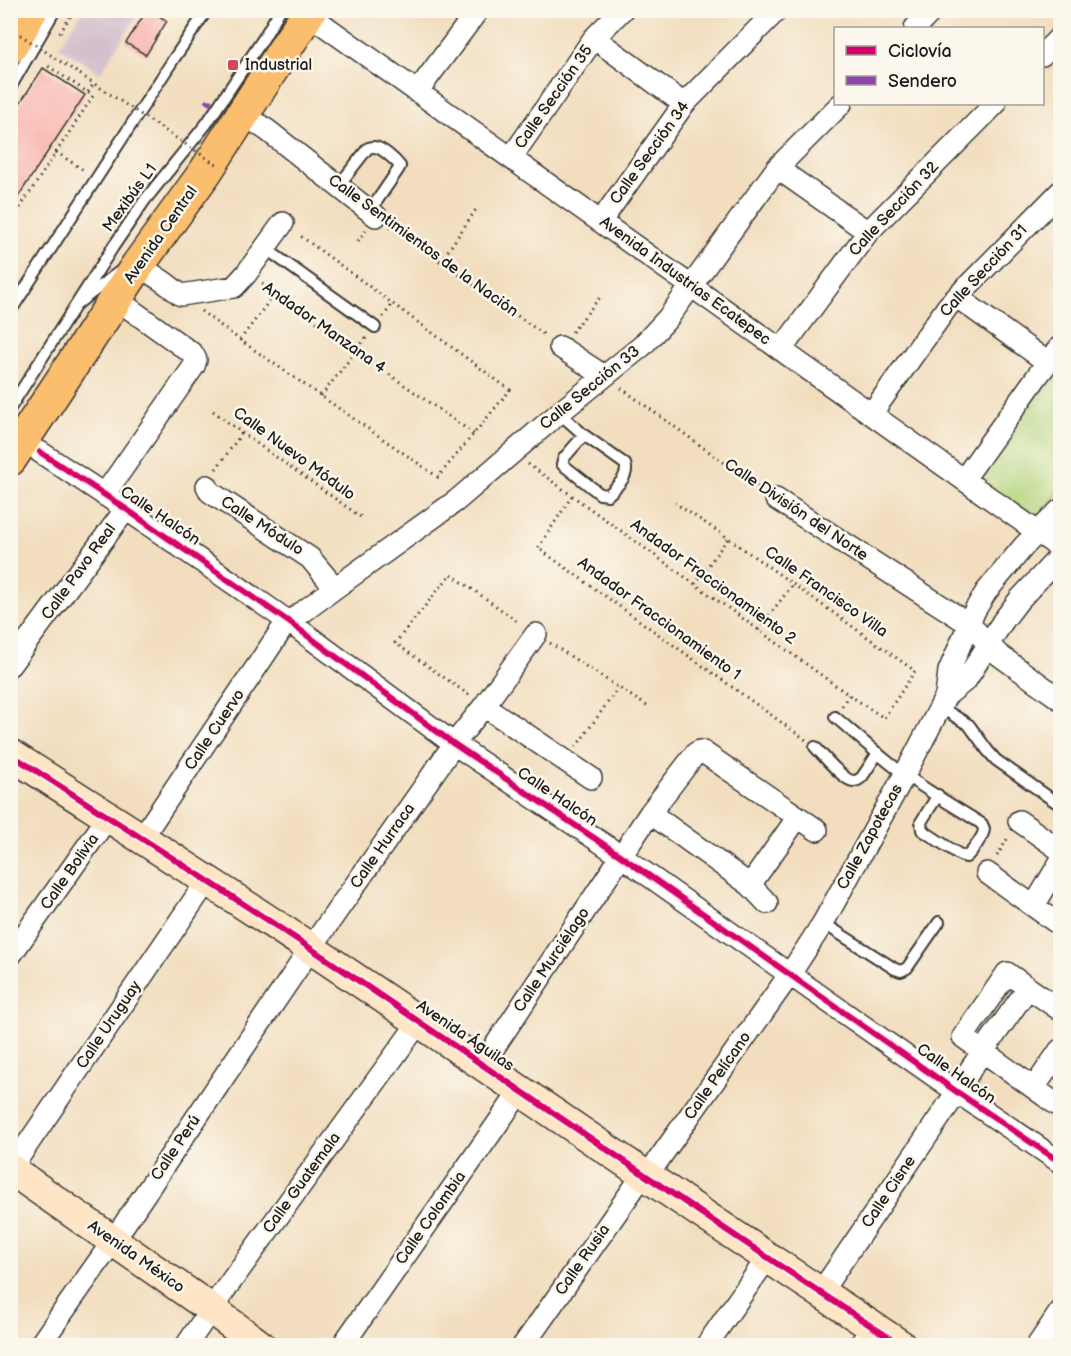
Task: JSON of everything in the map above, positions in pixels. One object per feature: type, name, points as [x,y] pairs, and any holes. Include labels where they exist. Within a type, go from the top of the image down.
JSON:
[{"type":"highway","points":[[10,47],[31,10]]},
{"type":"highway","name":"Avenida Central","points":[[25,455],[116,299],[243,114],[299,12]]},
{"type":"street","points":[[417,92],[478,10]]},
{"type":"street","name":"Calle Sección 35","points":[[512,158],[594,38],[622,10]]},
{"type":"street","name":"Calle Sección 34","points":[[601,221],[684,104],[777,10]]},
{"type":"street","points":[[916,27],[933,10]]},
{"type":"street","name":"Avenida Industrias Ecatepec","points":[[299,12],[512,158],[1060,548]]},
{"type":"street","points":[[1044,53],[1060,37]]},
{"type":"street","points":[[594,38],[684,104]]},
{"type":"street","name":"Calle Sección 33","points":[[289,622],[456,501],[558,413],[642,346],[668,318],[777,168],[840,105]]},
{"type":"street","name":"Calle Sección 32","points":[[781,350],[868,232],[994,105]]},
{"type":"street","name":"Calle Sentimientos de la Nación","points":[[243,114],[339,185],[373,214]]},
{"type":"street","points":[[777,168],[868,232]]},
{"type":"street","name":"Calle Sección 31","points":[[872,413],[948,306],[1060,192]]},
{"type":"street","points":[[246,274],[283,223]]},
{"type":"street","points":[[142,260],[181,296]]},
{"type":"street","name":"Andador Manzana 4","points":[[181,296],[234,287],[246,274]]},
{"type":"street","points":[[957,297],[1054,355],[964,479]]},
{"type":"street","points":[[104,495],[196,360],[193,354],[116,299]]},
{"type":"street","points":[[561,346],[604,376]]},
{"type":"street","name":"Calle Halcón","points":[[25,455],[126,508],[289,622],[454,744],[621,856],[1060,1162]]},
{"type":"street","name":"Calle Módulo","points":[[207,486],[210,492],[310,558],[335,588]]},
{"type":"street","name":"Calle División del Norte","points":[[776,499],[969,624],[999,655],[1060,699]]},
{"type":"street","name":"Calle Pavo Real","points":[[10,665],[126,508]]},
{"type":"street","name":"Calle Zapotecas","points":[[790,974],[823,923],[943,701],[949,671],[969,624],[986,592],[1037,532],[1060,510]]},
{"type":"street","name":"Calle Zapotecas","points":[[943,701],[966,680],[1019,600],[1060,556]]},
{"type":"street","name":"Calle Cuervo","points":[[141,839],[289,622]]},
{"type":"street","name":"Calle Hurraca","points":[[311,948],[454,744],[536,634]]},
{"type":"street","points":[[484,706],[591,778]]},
{"type":"street","name":"Calle Murciélago","points":[[483,1064],[650,813],[693,755],[700,751],[798,818]]},
{"type":"street","name":"Avenida Águilas","points":[[10,754],[311,948],[645,1176],[821,1292],[866,1336],[902,1346]]},
{"type":"street","points":[[650,813],[750,885],[767,903]]},
{"type":"street","name":"Calle Bolivia","points":[[10,956],[108,817]]},
{"type":"street","points":[[750,885],[798,818],[817,830]]},
{"type":"street","points":[[1019,821],[1060,849]]},
{"type":"street","points":[[1034,906],[1060,862]]},
{"type":"street","points":[[987,873],[1060,925]]},
{"type":"street","name":"Calle Uruguay","points":[[11,1170],[207,881]]},
{"type":"street","name":"Calle Perú","points":[[39,1346],[113,1241],[311,948]]},
{"type":"street","points":[[1056,1104],[963,1037],[1007,973],[1060,1010]]},
{"type":"street","name":"Calle Pelícano","points":[[645,1176],[790,974]]},
{"type":"street","name":"Calle Guatemala","points":[[186,1346],[419,1022]]},
{"type":"street","points":[[1034,1088],[1060,1050]]},
{"type":"street","name":"Calle Cisne","points":[[821,1292],[984,1052]]},
{"type":"street","name":"Calle Colombia","points":[[342,1346],[521,1090]]},
{"type":"street","name":"Avenida México","points":[[11,1170],[261,1346]]},
{"type":"street","name":"Calle Rusia","points":[[523,1346],[638,1182],[645,1176]]},
{"type":"street","points":[[706,1346],[768,1257]]},
{"type":"street","points":[[1037,1346],[1060,1312]]},
{"type":"lane","points":[[10,88],[55,10]]},
{"type":"lane","points":[[10,312],[207,10]]},
{"type":"lane","name":"Mexibús L1","points":[[10,408],[145,200],[207,123],[262,39],[299,12]]},
{"type":"lane","points":[[339,185],[370,147],[379,148],[398,163],[400,166],[373,214]]},
{"type":"lane","points":[[265,248],[375,327]]},
{"type":"lane","points":[[76,304],[122,270],[142,260]]},
{"type":"lane","points":[[558,413],[627,467],[624,476],[608,495],[600,494],[562,464],[564,458],[584,435]]},
{"type":"lane","points":[[943,701],[969,725],[996,760],[1060,805]]},
{"type":"lane","points":[[835,717],[905,774],[938,795],[982,824],[982,834],[966,857],[922,830],[921,822],[938,795]]},
{"type":"lane","points":[[815,747],[844,777],[852,781],[862,777],[878,753]]},
{"type":"lane","points":[[823,923],[901,971],[907,968],[939,922]]},
{"type":"path","points":[[10,28],[220,167]]},
{"type":"path","points":[[10,223],[93,96],[48,66]]},
{"type":"path","points":[[88,92],[94,83]]},
{"type":"path","points":[[56,152],[96,179]]},
{"type":"path","points":[[441,261],[477,208]]},
{"type":"path","points":[[181,296],[240,340],[438,477],[510,390],[283,223]]},
{"type":"path","points":[[240,340],[276,292]]},
{"type":"path","points":[[561,346],[601,296]]},
{"type":"path","points":[[321,396],[393,303]]},
{"type":"path","points":[[695,584],[728,538]]},
{"type":"path","points":[[451,574],[395,643],[484,706]]},
{"type":"path","points":[[758,630],[793,584]]},
{"type":"path","points":[[566,761],[618,688]]},
{"type":"path","points":[[987,873],[1019,821]]},
{"type":"shaded area","points":[[83,11],[140,11],[100,73],[59,47]]},
{"type":"green space","points":[[1052,376],[1060,383],[1060,490],[1034,523],[973,474]]},
{"type":"building","points":[[147,10],[167,21],[146,55],[126,43]]},
{"type":"building","points":[[43,68],[85,95],[10,209],[10,118]]},
{"type":"marked path","points":[[205,100],[209,103],[212,98]]},
{"type":"cycle path","points":[[40,452],[289,622],[454,744],[621,856],[1060,1162]]},
{"type":"cycle path","points":[[10,754],[275,925],[902,1346]]},
{"type":"place","name":"Industrial","points":[[233,65]]}]
